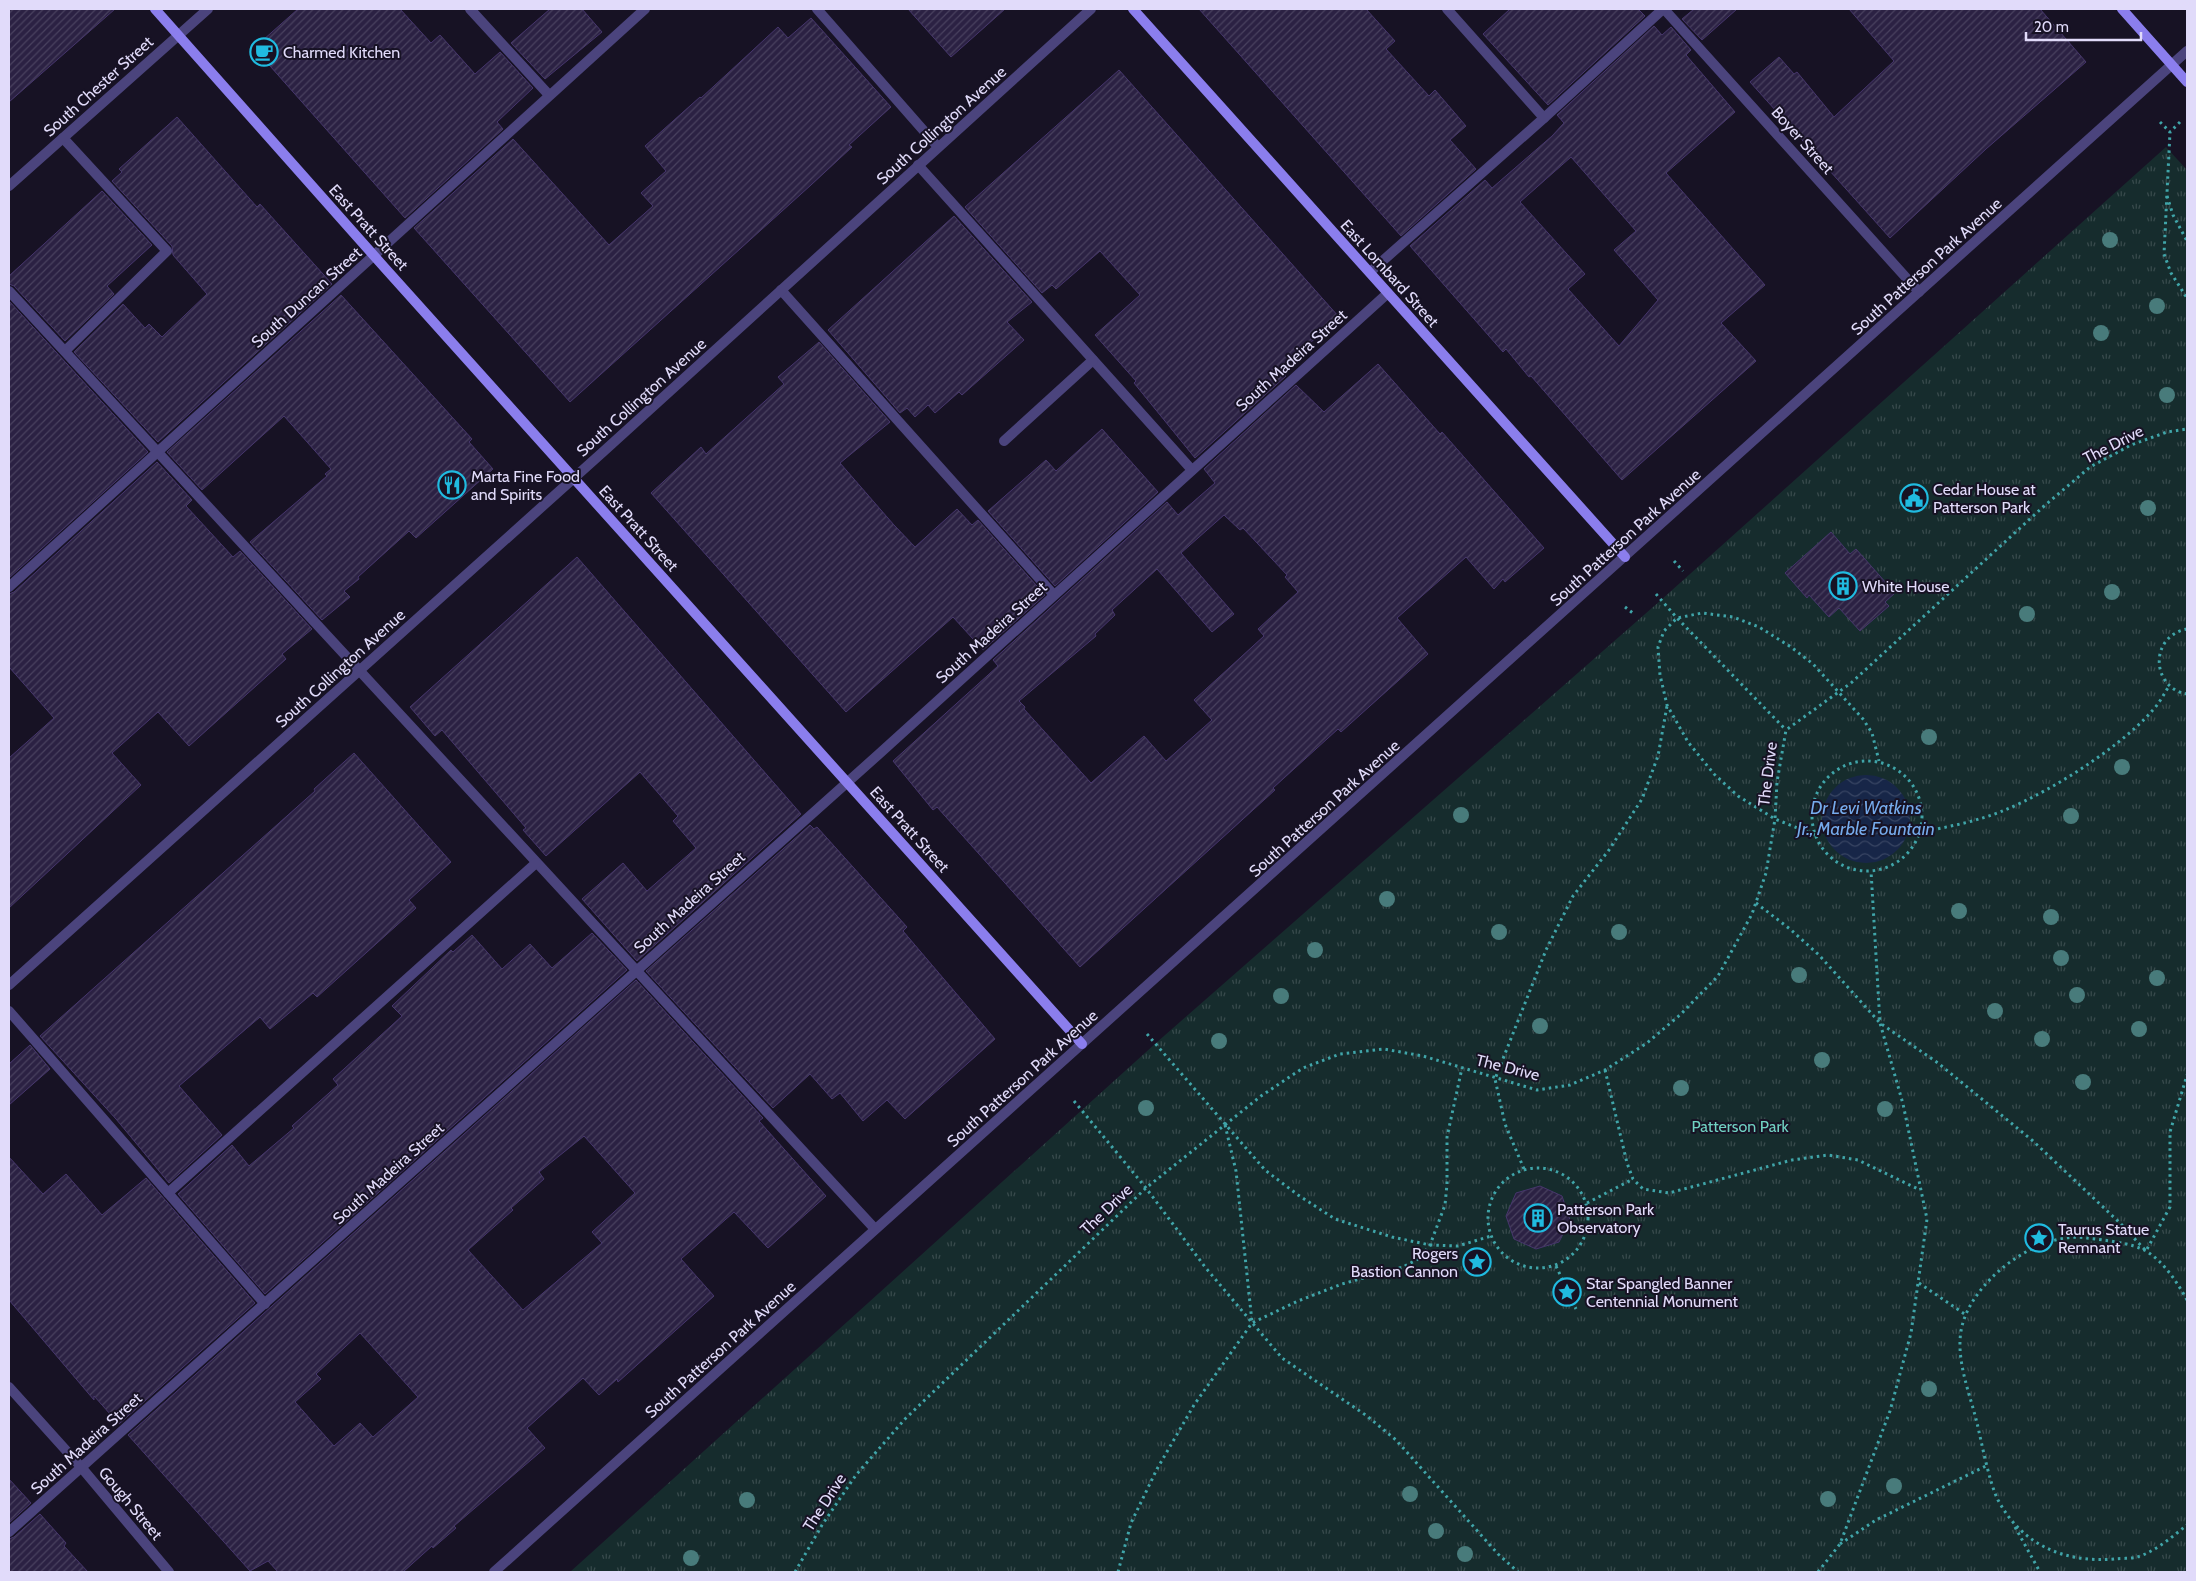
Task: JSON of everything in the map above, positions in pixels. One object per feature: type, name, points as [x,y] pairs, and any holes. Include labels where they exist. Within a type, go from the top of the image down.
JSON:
[{"type":"main road","name":"East Pratt Street","points":[[155,9],[374,256],[1082,1044]]},
{"type":"main road","name":"East Lombard Street","points":[[1133,9],[1625,557]]},
{"type":"main road","points":[[2122,9],[2187,82]]},
{"type":"street","name":"South Chester Street","points":[[9,186],[208,9]]},
{"type":"street","points":[[470,9],[549,95]]},
{"type":"street","name":"South Duncan Street","points":[[9,587],[645,9]]},
{"type":"street","points":[[817,9],[938,147]]},
{"type":"street","name":"South Collington Avenue","points":[[9,985],[1091,9]]},
{"type":"street","points":[[1448,9],[1544,118]]},
{"type":"street","points":[[1370,272],[1544,118],[1663,9]]},
{"type":"street","name":"Boyer Street","points":[[1663,9],[1919,292]]},
{"type":"street","name":"South Patterson Park Avenue","points":[[494,1572],[2187,51]]},
{"type":"street","points":[[63,138],[166,251],[65,352]]},
{"type":"street","points":[[918,165],[1192,470]]},
{"type":"street","points":[[781,290],[1054,595]]},
{"type":"street","points":[[9,291],[875,1229]]},
{"type":"street","name":"South Madeira Street","points":[[9,1532],[848,782],[1388,293]]},
{"type":"street","points":[[1004,440],[1093,360]]},
{"type":"street","points":[[168,1193],[536,863]]},
{"type":"street","points":[[9,1012],[265,1304]]},
{"type":"street","name":"Gough Street","points":[[9,1387],[81,1467],[169,1572]]},
{"type":"path","points":[[2160,122],[2170,132]]},
{"type":"path","points":[[2180,122],[2170,132],[2164,254],[2171,273],[2187,298]]},
{"type":"path","points":[[2166,193],[2173,215],[2187,241]]},
{"type":"path","name":"The Drive","points":[[795,1572],[822,1526],[856,1475],[906,1419],[1146,1188],[1261,1096],[1303,1068],[1340,1054],[1384,1049],[1423,1056],[1537,1090],[1570,1085],[1606,1070],[1647,1043],[1681,1014],[1718,976],[1752,914],[1766,873],[1775,819],[1777,782],[1786,730],[1839,692],[1911,629],[2043,507],[2090,467],[2131,445],[2167,432],[2187,429]]},
{"type":"path","points":[[1674,561],[1682,570]]},
{"type":"path","points":[[1656,594],[1786,730]]},
{"type":"path","points":[[1625,607],[1634,614]]},
{"type":"path","points":[[1814,835],[1775,819],[1738,796],[1714,774],[1688,742],[1667,705],[1660,675],[1658,647],[1664,631],[1677,618],[1702,613],[1732,617],[1759,627],[1791,647],[1813,664],[1839,692],[1863,719],[1872,733],[1879,761]]},
{"type":"path","points":[[2187,629],[2176,631],[2163,644],[2159,659],[2161,673],[2169,686],[2187,694]]},
{"type":"path","points":[[1919,832],[1980,819],[2025,801],[2090,763],[2124,739],[2154,710],[2169,686]]},
{"type":"path","points":[[1524,1169],[1504,1124],[1495,1079],[1546,950],[1574,896],[1609,850],[1642,799],[1658,756],[1667,705]]},
{"type":"path","points":[[1863,760],[1879,761],[1907,777],[1916,790],[1921,805],[1922,822],[1910,851],[1898,862],[1885,868],[1871,871],[1856,871],[1837,862],[1821,848],[1814,835],[1811,807],[1815,794],[1823,781],[1833,771],[1847,763],[1863,760]]},
{"type":"path","points":[[1818,1572],[1840,1544],[1890,1412],[1911,1333],[1927,1219],[1903,1104],[1880,1023],[1871,871]]},
{"type":"path","points":[[1756,902],[1790,928],[1819,955],[1880,1023],[1938,1063],[2033,1141],[2173,1276],[2187,1300]]},
{"type":"path","points":[[1147,1034],[1265,1170],[1298,1195],[1335,1219],[1392,1237],[1430,1245],[1458,1246],[1491,1236]]},
{"type":"path","points":[[1118,1572],[1131,1523],[1157,1468],[1194,1405],[1252,1323],[1298,1301],[1342,1284],[1403,1267],[1420,1258],[1430,1245],[1445,1205],[1447,1137],[1462,1068]]},
{"type":"path","points":[[1606,1070],[1627,1163],[1633,1179],[1643,1189],[1669,1193],[1792,1160],[1828,1155],[1858,1160],[1921,1190]]},
{"type":"path","points":[[2146,1251],[2170,1206],[2170,1132],[2187,1075]]},
{"type":"path","points":[[1074,1101],[1146,1188],[1205,1267],[1282,1358],[1343,1399],[1396,1440],[1498,1554],[1518,1572]]},
{"type":"path","points":[[1225,1125],[1236,1171],[1252,1323]]},
{"type":"path","points":[[1543,1168],[1562,1174],[1577,1186],[1587,1203],[1589,1222],[1584,1241],[1572,1256],[1556,1266],[1536,1269],[1517,1264],[1501,1253],[1491,1236],[1488,1220],[1490,1203],[1498,1188],[1509,1176],[1524,1169],[1543,1168]]},
{"type":"path","points":[[1587,1203],[1633,1179]]},
{"type":"path","points":[[2040,1572],[1997,1498],[1961,1361],[1961,1331],[1966,1315],[1972,1300],[1994,1274],[2022,1255],[2048,1242],[2079,1237],[2115,1242],[2146,1251]]},
{"type":"path","points":[[1556,1266],[1576,1309]]},
{"type":"path","points":[[1919,1283],[1966,1315]]},
{"type":"path","points":[[1840,1544],[1876,1520],[1988,1465]]},
{"type":"path","points":[[2013,1524],[2040,1545],[2067,1557],[2102,1560],[2137,1557],[2164,1542],[2187,1525]]},
{"type":"green space","name":"Patterson Park","points":[[2166,147],[2187,170],[2187,1572],[570,1572],[1156,1043],[1661,600]]},
{"type":"water","name":"Dr Levi Watkins Jr., Marble Fountain","points":[[1866,775],[1883,778],[1897,788],[1907,802],[1910,819],[1907,836],[1897,850],[1883,860],[1866,863],[1849,860],[1835,850],[1825,836],[1822,819],[1825,802],[1835,788],[1849,778]]},
{"type":"building","points":[[9,9],[115,9],[9,102]]},
{"type":"building","points":[[298,9],[400,9],[431,43],[440,35],[475,74],[500,52],[533,88],[497,122],[503,129],[405,218],[254,48]]},
{"type":"building","points":[[550,9],[582,9],[602,32],[545,79],[511,43]]},
{"type":"building","points":[[908,9],[1005,9],[951,57]]},
{"type":"building","points":[[1199,9],[1366,9],[1395,41],[1386,49],[1429,96],[1435,90],[1466,126],[1450,140],[1476,169],[1401,236]]},
{"type":"building","points":[[1510,9],[1638,9],[1645,16],[1548,105],[1483,34]]},
{"type":"building","points":[[1694,9],[1737,9],[1702,40],[1682,19]]},
{"type":"building","points":[[1849,9],[2040,9],[2086,62],[1986,149],[1890,238],[1750,82],[1779,57],[1794,74],[1797,72],[1834,117],[1894,61]]},
{"type":"building","points":[[811,18],[891,107],[849,145],[852,147],[811,185],[570,402],[414,228],[513,139],[609,245],[653,206],[641,193],[666,171],[645,146],[701,98],[778,27],[788,38]]},
{"type":"building","points":[[1654,26],[1662,35],[1671,27],[1691,50],[1686,55],[1735,112],[1666,173],[1765,285],[1721,323],[1756,361],[1622,480],[1531,376],[1529,377],[1506,349],[1503,352],[1410,246],[1485,180],[1492,188],[1552,136],[1564,123],[1557,115]],"holes":[[[1571,157],[1636,231],[1614,250],[1658,300],[1619,346],[1568,289],[1585,274],[1520,202]]]},
{"type":"building","points":[[1119,70],[1339,317],[1280,370],[1286,376],[1195,458],[1134,383],[1136,381],[1095,335],[1140,295],[1100,251],[1056,289],[1052,285],[1042,293],[965,207]]},
{"type":"building","points":[[177,117],[257,207],[260,204],[332,284],[158,442],[74,352],[123,304],[145,328],[149,324],[162,337],[207,294],[173,255],[172,246],[112,181],[122,172],[119,169]]},
{"type":"building","points":[[102,191],[152,245],[107,286],[114,294],[65,341],[14,286],[9,284],[9,276]]},
{"type":"building","points":[[954,216],[1032,302],[1007,322],[1024,340],[962,395],[959,392],[935,413],[928,405],[915,417],[907,408],[900,413],[828,330]]},
{"type":"building","points":[[341,295],[472,439],[469,442],[493,469],[416,538],[409,531],[344,591],[350,597],[322,620],[250,542],[327,476],[325,474],[331,469],[284,416],[202,490],[167,452]]},
{"type":"building","points":[[9,301],[148,452],[9,578]]},
{"type":"building","points":[[819,342],[890,422],[840,463],[894,525],[915,547],[957,509],[972,525],[978,520],[1045,595],[983,650],[953,617],[846,712],[651,493],[701,447],[706,454],[784,384],[778,377]]},
{"type":"building","points":[[1378,364],[1440,434],[1442,432],[1544,548],[1505,582],[1503,579],[1494,589],[1466,557],[1397,618],[1428,654],[1341,732],[1338,729],[1273,788],[1275,790],[1080,967],[937,807],[933,810],[893,761],[998,666],[993,660],[1167,502],[1178,515],[1215,483],[1204,469],[1296,385],[1324,412]],"holes":[[[1224,515],[1240,530],[1243,528],[1287,575],[1285,577],[1298,592],[1258,629],[1264,636],[1194,700],[1212,720],[1166,761],[1144,736],[1091,783],[1024,709],[1025,707],[1019,701],[1096,636],[1095,634],[1115,615],[1112,610],[1157,569],[1212,632],[1234,614],[1181,553]]]},
{"type":"building","points":[[1102,429],[1158,492],[1055,586],[988,511],[1046,460],[1056,471]]},
{"type":"building","points":[[157,462],[192,500],[186,506],[233,557],[240,551],[312,629],[282,654],[286,659],[189,746],[158,712],[112,753],[141,785],[9,908],[9,758],[54,718],[9,667],[9,594],[14,592]]},
{"type":"building","name":"White House","points":[[1831,532],[1850,554],[1856,549],[1895,593],[1885,602],[1889,606],[1860,631],[1839,608],[1829,617],[1809,595],[1807,598],[1785,573]]},
{"type":"building","points":[[577,557],[801,814],[637,961],[582,899],[623,863],[647,891],[696,848],[673,821],[678,816],[640,772],[546,856],[523,830],[526,828],[442,730],[435,736],[410,707]]},
{"type":"building","points":[[354,753],[451,862],[409,900],[416,908],[317,997],[313,993],[270,1029],[260,1017],[179,1086],[222,1135],[169,1183],[116,1119],[40,1036],[315,791],[314,789]]},
{"type":"building","points":[[810,825],[814,829],[817,827],[907,927],[903,931],[995,1039],[905,1119],[887,1100],[863,1121],[840,1093],[832,1099],[810,1074],[773,1108],[646,971]]},
{"type":"building","points":[[592,933],[627,970],[265,1294],[178,1194],[232,1145],[249,1166],[294,1128],[292,1126],[338,1085],[333,1079],[402,1016],[392,1006],[451,950],[453,952],[472,935],[502,969],[530,944],[552,968]]},
{"type":"building","points":[[636,980],[763,1118],[759,1121],[826,1196],[768,1248],[734,1212],[681,1259],[714,1296],[618,1382],[617,1379],[599,1395],[583,1378],[527,1428],[545,1448],[454,1526],[456,1528],[403,1572],[278,1572],[268,1561],[250,1571],[128,1435]],"holes":[[[584,1136],[635,1193],[592,1232],[602,1243],[523,1310],[468,1250],[544,1179],[539,1172]],[[360,1333],[418,1397],[373,1437],[360,1423],[334,1446],[295,1402],[321,1379],[316,1374]]]},
{"type":"building","points":[[30,1045],[50,1069],[9,1105],[9,1064]]},
{"type":"building","points":[[9,1157],[43,1194],[66,1174],[102,1215],[146,1178],[255,1303],[119,1424],[94,1396],[94,1400],[9,1300]]},
{"type":"building","name":"Patterson Park Observatory","points":[[1540,1186],[1562,1196],[1570,1220],[1559,1242],[1536,1249],[1514,1239],[1506,1216],[1516,1193]]},
{"type":"building","points":[[9,1479],[31,1503],[9,1523]]},
{"type":"building","points":[[40,1514],[66,1543],[64,1546],[88,1572],[9,1572],[9,1539],[14,1537]]},
{"type":"place","name":"Charmed Kitchen","points":[[264,52]]},
{"type":"place","name":"Marta Fine Food and Spirits","points":[[452,485]]},
{"type":"place","name":"Cedar House at Patterson Park","points":[[1914,498]]},
{"type":"place","name":"White House","points":[[1843,586]]},
{"type":"place","name":"Patterson Park Observatory","points":[[1538,1218]]},
{"type":"place","name":"Taurus Statue Remnant","points":[[2039,1238]]},
{"type":"place","name":"Rogers Bastion Cannon","points":[[1477,1262]]},
{"type":"place","name":"Star Spangled Banner Centennial Monument","points":[[1567,1292]]}]
